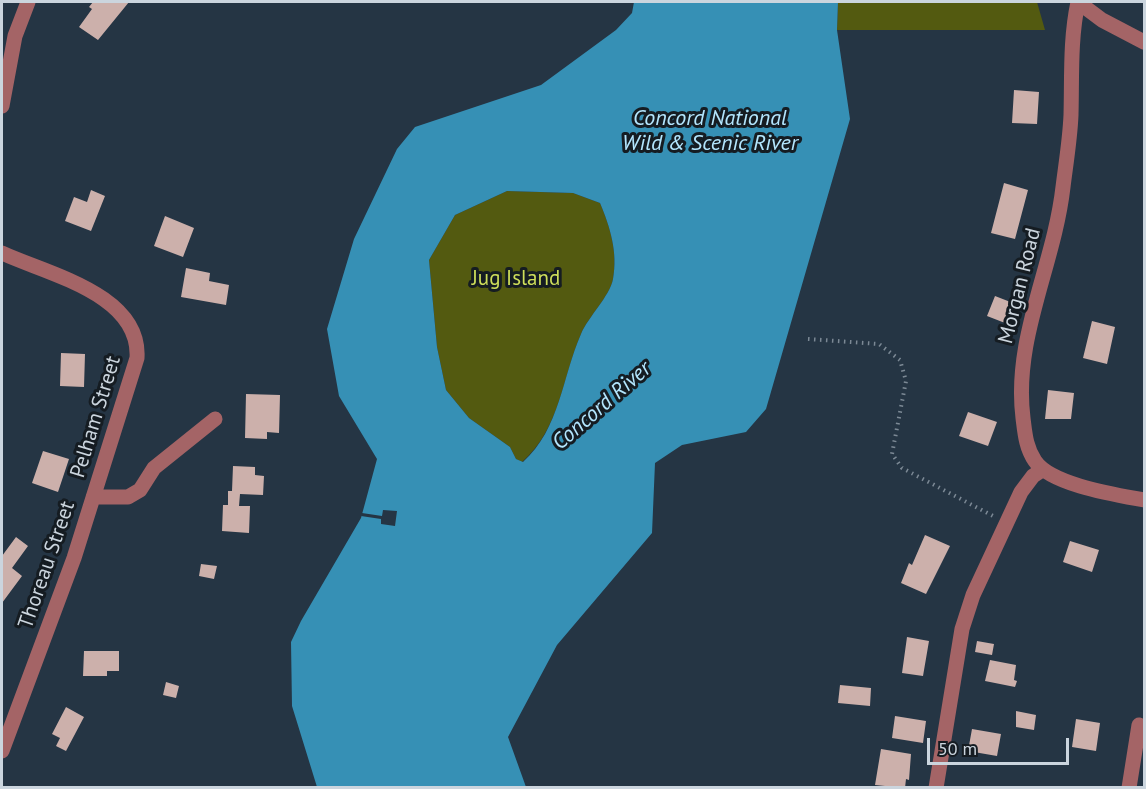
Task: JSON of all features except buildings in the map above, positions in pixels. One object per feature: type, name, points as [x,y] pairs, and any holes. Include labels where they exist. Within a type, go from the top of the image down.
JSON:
[{"type":"street","points":[[2,106],[15,36],[28,2]]},
{"type":"street","points":[[1078,2],[1102,20],[1144,42]]},
{"type":"street","name":"Morgan Road","points":[[1042,470],[1029,452],[1026,440],[1021,377],[1031,315],[1063,193],[1070,117],[1072,34],[1078,2]]},
{"type":"street","name":"Pelham Street","points":[[2,253],[94,293],[120,311],[135,333],[137,358],[93,496]]},
{"type":"street","points":[[93,496],[128,497],[140,490],[154,468],[215,419]]},
{"type":"street","points":[[936,788],[962,629],[974,595],[1027,483],[1042,470],[1071,482],[1144,500]]},
{"type":"street","name":"Thoreau Street","points":[[2,751],[74,558],[93,496]]},
{"type":"street","points":[[1129,788],[1140,725]]},
{"type":"path","points":[[808,339],[879,344],[900,360],[906,381],[892,454],[902,468],[974,507],[1008,522]]},
{"type":"green space","points":[[838,2],[1037,2],[1045,30],[837,30]]},
{"type":"green space","name":"Jug Island","points":[[507,191],[573,193],[600,203],[614,249],[611,286],[581,334],[559,402],[545,434],[522,462],[516,459],[510,447],[469,418],[446,390],[437,347],[429,260],[455,215]]},
{"type":"water","name":"Concord National Wild & Scenic River","points":[[634,2],[838,2],[837,30],[850,119],[766,409],[746,432],[682,445],[655,463],[652,533],[557,645],[508,737],[526,787],[317,787],[292,706],[291,642],[361,518],[377,459],[339,396],[327,329],[354,239],[397,149],[415,127],[541,85],[616,30],[632,13]],"holes":[[[507,191],[573,193],[600,203],[612,240],[613,279],[608,292],[581,334],[553,418],[535,449],[523,462],[516,459],[510,447],[469,418],[446,390],[437,347],[429,260],[455,215]]]},
{"type":"pier","points":[[383,510],[397,511],[395,526],[381,524],[381,519],[361,516],[362,513],[382,516]]},
{"type":"water label","name":"Concord River","points":[[602,406]]}]
